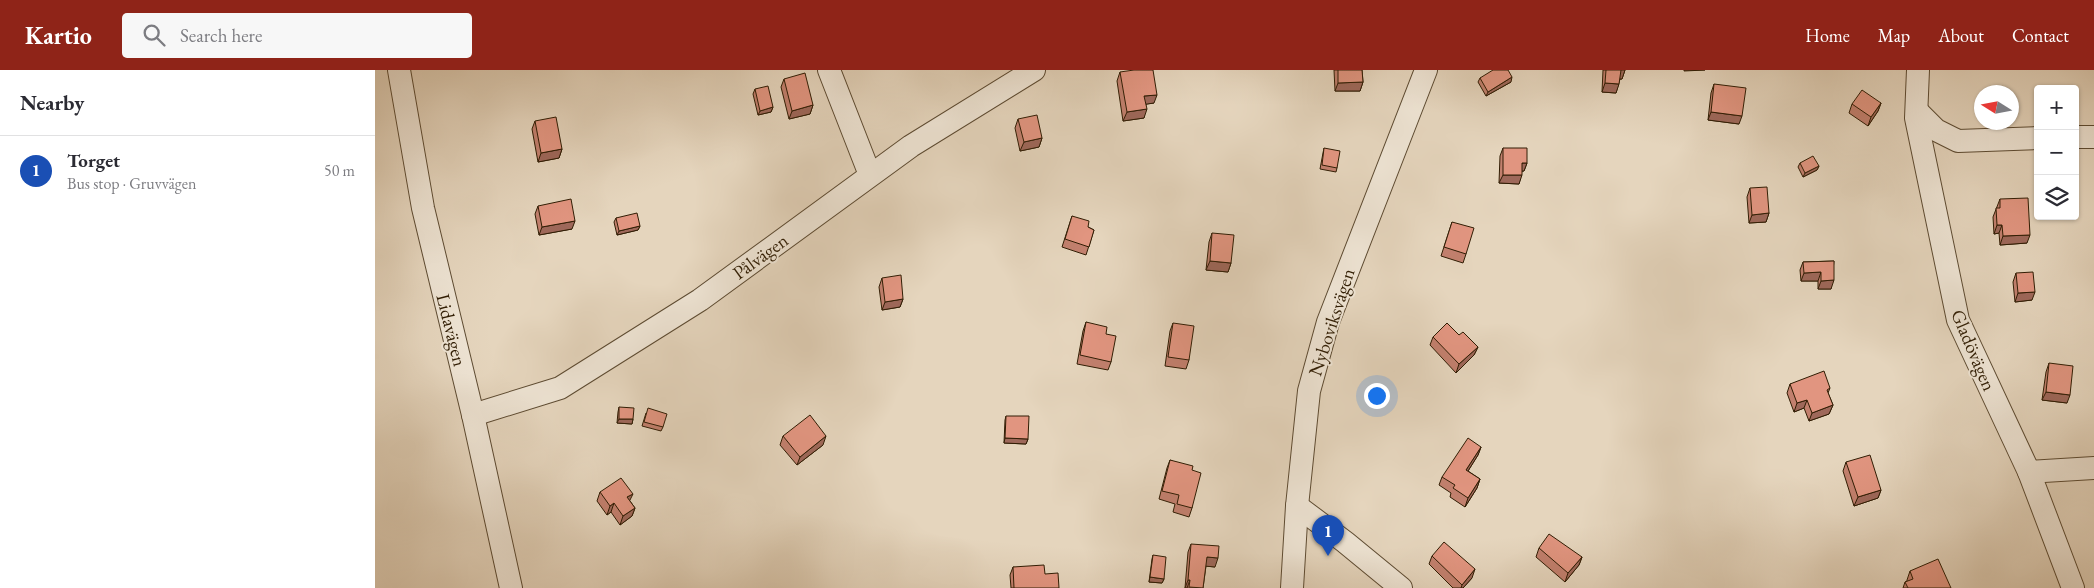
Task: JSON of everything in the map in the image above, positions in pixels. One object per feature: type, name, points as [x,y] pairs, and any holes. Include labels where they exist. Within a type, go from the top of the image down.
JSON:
[{"type":"street","name":"Lidavägen","points":[[399,70],[423,208],[473,415],[511,588]]},
{"type":"street","points":[[829,70],[870,176]]},
{"type":"street","name":"Pålvägen","points":[[473,415],[560,388],[700,300],[911,146],[1034,70]]},
{"type":"street","name":"Nyboviksvägen","points":[[1292,588],[1297,506],[1309,391],[1318,352],[1339,291],[1426,70]]},
{"type":"street","name":"Gladövägen","points":[[1918,70],[1916,118],[1958,320],[2029,472],[2073,588]]},
{"type":"street","points":[[1917,111],[1936,130],[1958,141],[2034,138]]},
{"type":"street","points":[[2079,137],[2094,137]]},
{"type":"street","points":[[2029,472],[2094,468]]},
{"type":"street","points":[[1297,506],[1401,588]]},
{"type":"building","points":[[1153,70],[1157,95],[1144,96],[1147,109],[1127,112],[1120,72]]},
{"type":"building","points":[[1338,70],[1362,70],[1363,82],[1338,83]]},
{"type":"building","points":[[1493,70],[1508,70],[1512,77],[1488,92],[1480,78]]},
{"type":"building","points":[[1606,70],[1621,70],[1619,84],[1605,83]]},
{"type":"building","points":[[805,73],[813,105],[792,111],[784,79]]},
{"type":"building","points":[[1714,84],[1746,88],[1742,116],[1711,112]]},
{"type":"building","points":[[768,86],[773,107],[760,111],[755,89]]},
{"type":"building","points":[[1862,90],[1881,103],[1871,117],[1852,104]]},
{"type":"building","points":[[1037,115],[1042,138],[1024,142],[1018,119]]},
{"type":"building","points":[[556,117],[562,149],[541,153],[535,121]]},
{"type":"building","points":[[1324,148],[1340,151],[1337,168],[1322,165]]},
{"type":"building","points":[[1503,148],[1527,148],[1527,163],[1522,163],[1522,175],[1503,175]]},
{"type":"building","points":[[1813,156],[1819,166],[1805,173],[1800,163]]},
{"type":"building","points":[[1767,187],[1769,213],[1752,215],[1750,188]]},
{"type":"building","points":[[2028,198],[2030,235],[2003,236],[2002,225],[1997,225],[1996,208],[2000,208],[2000,199]]},
{"type":"building","points":[[571,199],[575,221],[542,227],[538,206]]},
{"type":"building","points":[[637,213],[640,226],[619,231],[616,218]]},
{"type":"building","points":[[1072,216],[1089,221],[1088,227],[1094,230],[1089,247],[1065,239]]},
{"type":"building","points":[[1452,222],[1474,228],[1466,254],[1444,247]]},
{"type":"building","points":[[1212,233],[1234,235],[1231,263],[1210,261]]},
{"type":"building","points":[[1834,261],[1834,280],[1821,281],[1821,272],[1804,273],[1803,262]]},
{"type":"building","points":[[2033,272],[2035,292],[2018,293],[2016,273]]},
{"type":"building","points":[[901,275],[903,299],[885,302],[882,278]]},
{"type":"building","points":[[1086,322],[1107,327],[1106,334],[1116,336],[1111,362],[1080,355]]},
{"type":"building","points":[[1173,323],[1194,326],[1189,360],[1168,357]]},
{"type":"building","points":[[1447,323],[1459,335],[1463,332],[1478,347],[1459,364],[1433,337]]},
{"type":"building","points":[[2049,363],[2073,366],[2070,395],[2046,392]]},
{"type":"building","points":[[1824,371],[1830,388],[1827,390],[1833,405],[1812,413],[1807,400],[1797,403],[1790,384]]},
{"type":"building","points":[[619,407],[634,408],[633,419],[619,419]]},
{"type":"building","points":[[648,408],[667,414],[663,427],[644,422]]},
{"type":"building","points":[[810,415],[826,436],[800,457],[783,436]]},
{"type":"building","points":[[1006,416],[1029,416],[1028,439],[1005,438]]},
{"type":"building","points":[[1468,438],[1481,447],[1466,470],[1480,479],[1468,498],[1453,488],[1455,485],[1442,477]]},
{"type":"building","points":[[1870,455],[1881,490],[1858,497],[1846,462]]},
{"type":"building","points":[[1170,460],[1193,466],[1192,470],[1201,473],[1192,508],[1177,504],[1179,495],[1162,491]]},
{"type":"building","points":[[621,478],[633,494],[627,497],[635,508],[623,516],[614,503],[610,506],[600,492]]},
{"type":"building","points":[[1549,534],[1582,557],[1568,573],[1539,548]]},
{"type":"building","points":[[1444,542],[1475,569],[1462,585],[1432,556]]},
{"type":"building","points":[[1191,544],[1219,546],[1218,558],[1207,557],[1203,588],[1189,587]]},
{"type":"building","points":[[1153,555],[1166,557],[1164,579],[1150,577]]},
{"type":"building","points":[[1938,559],[1951,588],[1908,588],[1905,582],[1913,579],[1910,571]]},
{"type":"building","points":[[1044,565],[1045,574],[1058,573],[1059,588],[1014,588],[1013,567]]},
{"type":"place","name":"Torget","points":[[1328,556]]}]
